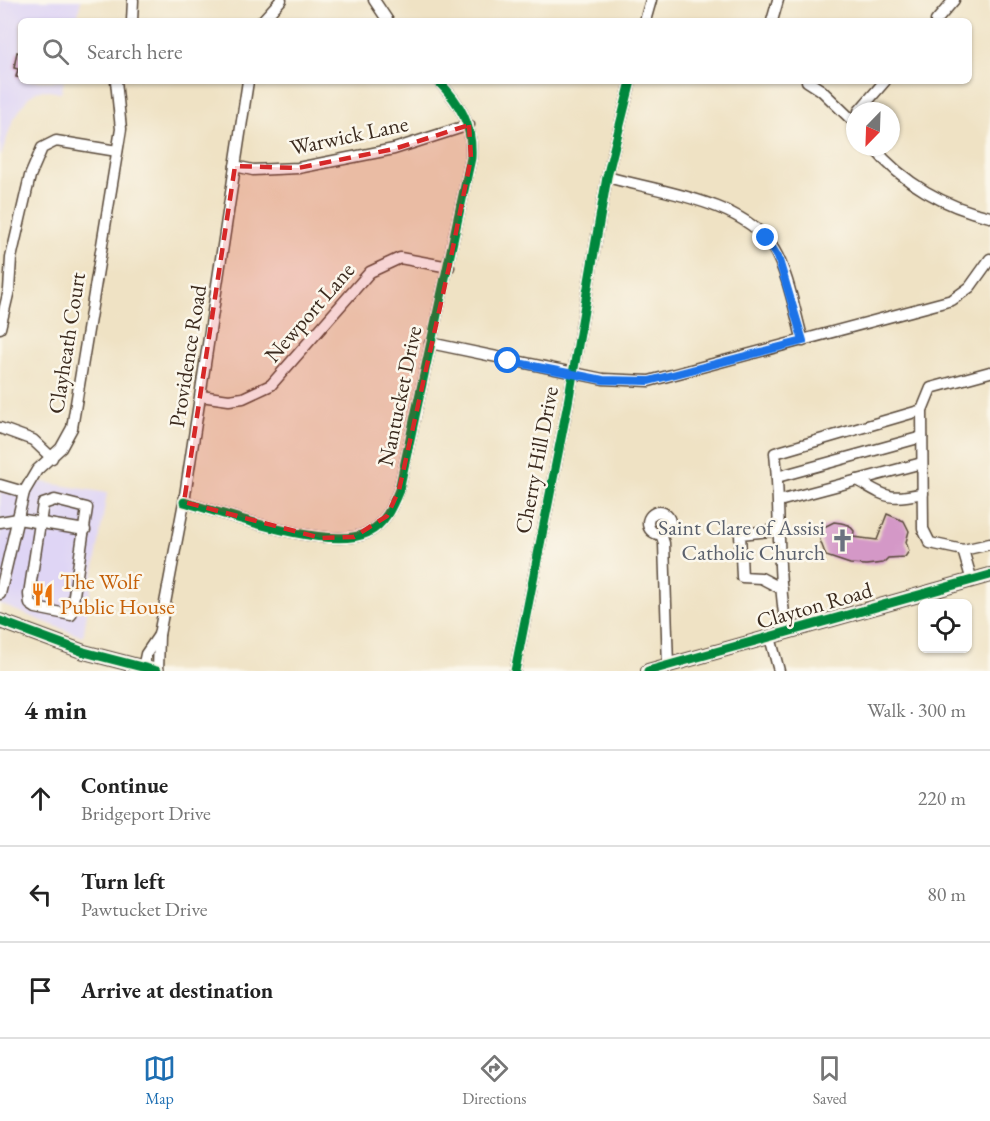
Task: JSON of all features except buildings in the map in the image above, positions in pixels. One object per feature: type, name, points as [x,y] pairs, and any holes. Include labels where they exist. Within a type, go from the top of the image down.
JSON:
[{"type":"main road","name":"Clayton Road","points":[[648,671],[990,575]]},
{"type":"main road","points":[[0,621],[75,649],[153,670]]},
{"type":"street","points":[[132,18],[133,0]]},
{"type":"street","points":[[265,18],[281,0]]},
{"type":"street","points":[[374,0],[386,18]]},
{"type":"street","points":[[646,18],[651,0]]},
{"type":"street","points":[[773,18],[778,0]]},
{"type":"street","points":[[939,18],[954,0]]},
{"type":"street","name":"Clayheath Court","points":[[1,588],[5,556],[18,519],[24,492],[37,470],[52,458],[72,428],[122,121],[116,84]]},
{"type":"street","name":"Providence Road","points":[[153,670],[147,654],[159,635],[184,502],[248,84]]},
{"type":"street","name":"Nantucket Drive","points":[[184,502],[321,538],[354,537],[367,532],[387,516],[399,490],[471,158],[469,125],[457,101],[441,84]]},
{"type":"street","name":"Cherry Hill Drive","points":[[515,671],[573,374],[607,177],[630,84]]},
{"type":"street","points":[[812,84],[846,110]]},
{"type":"street","points":[[868,102],[882,84]]},
{"type":"street","name":"Warwick Lane","points":[[235,166],[253,170],[298,168],[394,149],[469,125]]},
{"type":"street","points":[[0,328],[9,290],[10,258],[30,176],[39,154],[47,144],[56,141],[117,151]]},
{"type":"street","points":[[882,156],[900,174],[935,197],[953,206],[990,217]]},
{"type":"street","points":[[607,177],[722,208],[756,229],[778,257],[803,341]]},
{"type":"street","name":"Newport Lane","points":[[201,396],[229,400],[243,398],[271,385],[370,272],[400,258],[449,267]]},
{"type":"street","points":[[430,343],[603,380],[649,381],[952,300],[970,287],[990,259]]},
{"type":"street","points":[[990,372],[932,388],[921,410],[923,529],[930,543],[963,550],[990,544]]},
{"type":"street","points":[[787,632],[782,589],[775,453],[921,410]]},
{"type":"street","points":[[0,428],[33,440],[52,458]]},
{"type":"street","points":[[777,477],[922,437]]},
{"type":"street","points":[[779,496],[857,480],[922,463]]},
{"type":"street","points":[[857,480],[888,497],[898,499],[923,493]]},
{"type":"street","points":[[0,485],[24,492]]},
{"type":"street","points":[[55,500],[87,507],[71,615],[63,615],[30,604],[29,594],[41,522],[42,504],[55,500]]},
{"type":"street","points":[[0,522],[18,519],[85,530]]},
{"type":"street","points":[[780,530],[740,534],[742,577],[760,578],[782,589]]},
{"type":"street","points":[[661,534],[664,543],[668,666]]},
{"type":"street","points":[[963,550],[972,580]]},
{"type":"street","points":[[770,637],[779,671]]},
{"type":"highlighted area","points":[[469,125],[471,158],[449,267],[399,490],[387,516],[354,537],[321,538],[184,502],[235,166],[298,168],[394,149]]},
{"type":"shaded area","points":[[0,0],[81,0],[78,18],[18,18],[18,84],[63,84],[61,93],[43,90],[35,92],[27,99],[13,120],[0,159]]},
{"type":"shaded area","points":[[37,481],[107,493],[83,637],[0,604],[0,491],[12,494]]},
{"type":"cycle path","points":[[184,502],[277,529],[328,537],[350,537],[367,533],[379,525],[394,503],[399,490],[471,158],[470,135],[464,115],[441,84]]},
{"type":"cycle path","points":[[515,671],[568,403],[607,177],[630,84]]},
{"type":"cycle path","points":[[648,671],[990,575]]},
{"type":"cycle path","points":[[0,621],[84,652],[157,671]]},
{"type":"place","name":"Saint Clare of Assisi Catholic Church","points":[[843,540]]},
{"type":"place","name":"The Wolf Public House","points":[[42,594]]},
{"type":"route","points":[[508,361],[603,380],[649,381],[803,341],[778,257],[766,238]]}]
